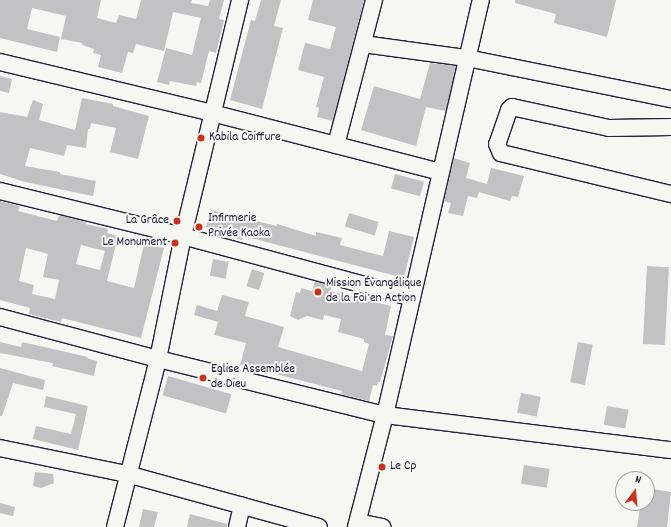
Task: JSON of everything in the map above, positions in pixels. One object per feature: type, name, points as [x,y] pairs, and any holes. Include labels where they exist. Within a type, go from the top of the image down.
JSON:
[{"type":"street","points":[[114,527],[158,359],[183,236],[240,0]]},
{"type":"street","points":[[336,145],[374,0]]},
{"type":"street","points":[[382,527],[357,524],[385,415],[481,0]]},
{"type":"street","points":[[363,44],[467,58],[671,99]]},
{"type":"street","points":[[0,62],[212,113],[440,172]]},
{"type":"street","points":[[671,128],[609,128],[512,107],[509,110],[497,144],[501,153],[671,194]]},
{"type":"street","points":[[0,191],[183,236],[412,298]]},
{"type":"street","points":[[0,317],[158,359],[385,415],[671,450]]},
{"type":"street","points":[[0,448],[127,474],[319,527]]},
{"type":"street","points":[[237,527],[242,506]]},
{"type":"building","points":[[0,0],[101,0],[97,18],[116,23],[119,15],[136,19],[141,0],[192,0],[191,3],[208,6],[210,0],[224,0],[219,19],[224,20],[216,53],[209,51],[201,83],[197,82],[196,86],[170,81],[169,85],[157,82],[166,48],[192,55],[201,18],[173,12],[164,51],[136,44],[133,53],[128,52],[122,73],[98,67],[101,55],[93,53],[94,49],[82,45],[82,43],[61,39],[66,16],[32,8],[27,29],[60,37],[57,52],[0,38]]},
{"type":"building","points":[[261,0],[281,0],[274,26],[283,28],[262,109],[230,100],[251,20],[255,21]]},
{"type":"building","points":[[313,0],[364,0],[333,121],[317,117],[319,108],[316,107],[324,77],[298,70],[305,43],[330,49],[336,27],[308,20]]},
{"type":"building","points":[[515,0],[616,0],[607,37],[554,23],[556,14],[515,3]]},
{"type":"building","points":[[430,63],[456,66],[446,111],[426,107],[416,146],[361,130],[374,86],[420,99]]},
{"type":"building","points":[[0,76],[12,79],[9,93],[0,91]]},
{"type":"building","points":[[82,98],[113,104],[113,106],[149,116],[138,159],[110,152],[116,128],[91,123],[90,129],[88,129],[86,148],[67,145],[64,156],[30,148],[25,166],[60,172],[60,174],[96,181],[93,196],[25,182],[0,174],[0,112],[27,117],[33,100],[43,104],[39,120],[75,130]]},
{"type":"building","points":[[454,158],[470,163],[466,178],[487,184],[491,168],[524,176],[518,197],[512,196],[510,201],[479,192],[477,198],[468,196],[463,216],[448,213],[451,203],[444,201]]},
{"type":"building","points":[[395,174],[424,182],[420,196],[391,188]]},
{"type":"building","points":[[0,201],[20,206],[18,211],[57,221],[59,215],[86,222],[86,224],[108,229],[107,233],[118,236],[107,281],[134,288],[144,244],[164,248],[141,338],[62,318],[61,322],[29,314],[30,308],[0,300]],"holes":[[[81,245],[105,251],[100,270],[76,264]],[[26,248],[48,254],[43,277],[59,280],[55,299],[32,294],[34,285],[19,281]]]},
{"type":"building","points":[[211,210],[277,226],[277,224],[316,236],[316,232],[342,238],[340,245],[383,256],[389,231],[414,237],[404,278],[243,236],[242,240],[220,234],[221,231],[206,227]]},
{"type":"building","points":[[349,213],[379,222],[375,235],[345,226]]},
{"type":"building","points":[[213,259],[229,262],[225,279],[210,276]]},
{"type":"building","points":[[647,266],[669,267],[665,345],[643,344]]},
{"type":"building","points":[[252,269],[264,273],[259,290],[246,286]]},
{"type":"building","points":[[315,281],[332,286],[330,291],[391,306],[385,335],[393,336],[380,382],[378,382],[377,386],[373,385],[369,401],[341,394],[342,391],[240,365],[246,343],[214,335],[218,322],[194,315],[197,305],[217,311],[222,295],[249,302],[245,316],[284,327],[278,347],[362,371],[369,344],[364,342],[364,339],[338,332],[341,319],[324,315],[323,320],[307,316],[298,320],[290,316],[296,292],[300,293],[301,288],[312,291]]},
{"type":"building","points":[[0,342],[21,347],[22,342],[88,357],[87,358],[97,361],[94,376],[52,366],[53,363],[0,353]]},
{"type":"building","points":[[578,342],[593,345],[585,385],[570,382]]},
{"type":"building","points":[[0,368],[45,380],[43,390],[13,383],[2,416],[0,416]]},
{"type":"building","points":[[168,376],[231,394],[226,413],[162,395]]},
{"type":"building","points":[[521,393],[541,397],[537,416],[517,413]]},
{"type":"building","points":[[46,396],[88,406],[78,450],[33,439],[36,426],[71,434],[76,414],[44,407]]},
{"type":"building","points":[[607,406],[629,410],[625,429],[604,425]]},
{"type":"building","points":[[524,465],[550,469],[547,488],[521,484]]},
{"type":"building","points":[[35,472],[53,474],[54,483],[41,488],[33,486]]},
{"type":"building","points":[[655,489],[671,492],[667,527],[637,527],[640,511],[655,511]]},
{"type":"building","points":[[0,503],[15,507],[13,516],[0,513]]},
{"type":"building","points":[[143,509],[158,512],[154,527],[139,527]]},
{"type":"building","points":[[190,514],[227,524],[227,527],[187,527]]},
{"type":"place","name":"Kabila Coiffure","points":[[201,138]]},
{"type":"place","name":"La Grâce","points":[[177,221]]},
{"type":"place","name":"Infirmerie Privée Kaoka","points":[[199,227]]},
{"type":"place","name":"Le Monument","points":[[175,243]]},
{"type":"place","name":"Mission Évangélique de la Foi en Action","points":[[318,292]]},
{"type":"place","name":"Eglise Assemblée de Dieu","points":[[203,378]]},
{"type":"place","name":"Le Cp","points":[[382,467]]}]
